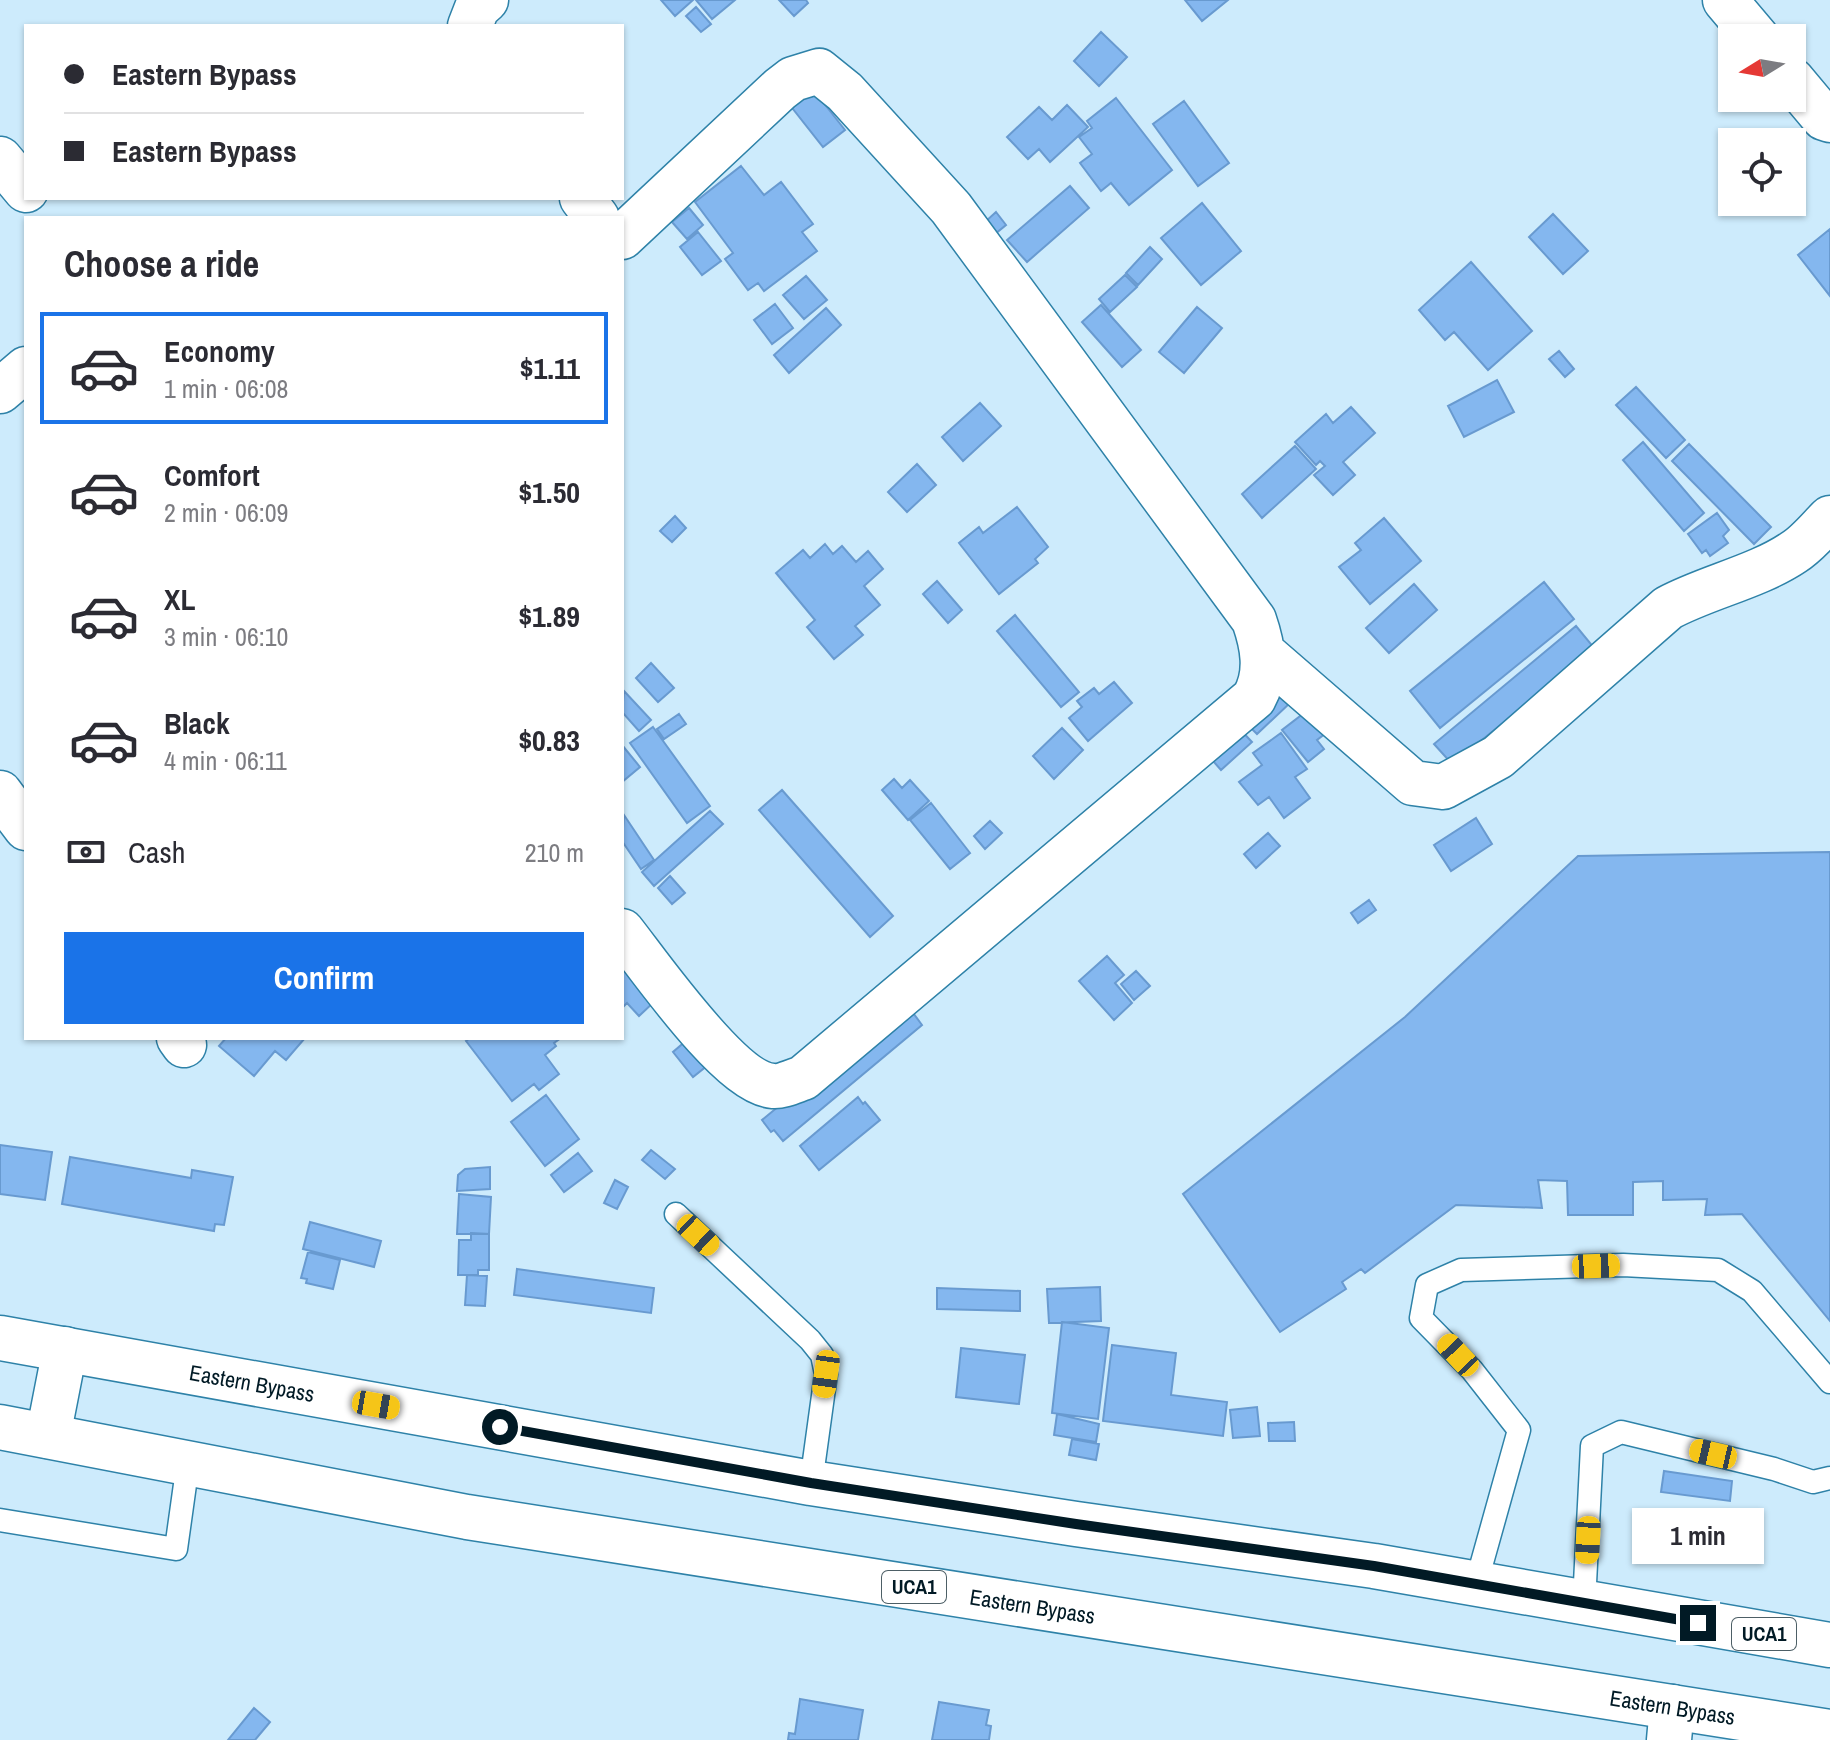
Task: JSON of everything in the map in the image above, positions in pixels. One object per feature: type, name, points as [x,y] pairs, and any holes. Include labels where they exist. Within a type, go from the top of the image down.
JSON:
[{"type":"main road","points":[[471,24],[477,8],[486,0]]},
{"type":"main road","points":[[1725,0],[1745,24]]},
{"type":"main road","points":[[624,235],[780,89],[793,79],[819,71],[845,92],[951,208],[1254,620],[1263,653],[1260,688],[1254,698],[803,1078],[772,1086],[741,1072],[701,1032],[624,934]]},
{"type":"main road","points":[[1806,97],[1824,118],[1830,120]]},
{"type":"main road","points":[[0,159],[24,188]]},
{"type":"main road","points":[[34,200],[47,216]]},
{"type":"main road","points":[[0,391],[24,371]]},
{"type":"main road","points":[[1263,653],[1413,783],[1443,787],[1498,757],[1668,608],[1693,594],[1795,552],[1830,518]]},
{"type":"main road","points":[[0,793],[24,825]]},
{"type":"main road","name":"Eastern Bypass","points":[[0,1338],[811,1483],[1374,1566],[1830,1645]]},
{"type":"main road","points":[[48,1436],[65,1349]]},
{"type":"main road","name":"Eastern Bypass","points":[[0,1427],[467,1517],[1671,1723],[1830,1732]]},
{"type":"lane","points":[[676,1214],[810,1340],[822,1355],[826,1374],[811,1483]]},
{"type":"lane","points":[[1476,1584],[1519,1430],[1472,1370],[1421,1318],[1427,1285],[1461,1270],[1623,1265],[1718,1270],[1752,1291],[1830,1382]]},
{"type":"lane","points":[[1584,1603],[1592,1446],[1621,1432],[1774,1469],[1813,1482],[1830,1478]]},
{"type":"lane","points":[[0,1520],[176,1549],[188,1463]]},
{"type":"building","points":[[661,0],[693,0],[675,16]]},
{"type":"building","points":[[696,0],[735,0],[712,19]]},
{"type":"building","points":[[779,0],[806,0],[808,3],[794,16]]},
{"type":"building","points":[[1185,0],[1228,0],[1202,21]]},
{"type":"building","points":[[696,7],[711,24],[701,32],[686,16]]},
{"type":"building","points":[[1101,32],[1127,57],[1099,86],[1074,61]]},
{"type":"building","points":[[811,87],[845,130],[823,147],[789,104]]},
{"type":"building","points":[[1116,98],[1172,170],[1129,205],[1111,183],[1101,191],[1080,163],[1092,154],[1079,137],[1092,128],[1087,121]]},
{"type":"building","points":[[1184,101],[1229,163],[1198,186],[1153,124]]},
{"type":"building","points":[[1067,105],[1088,127],[1050,162],[1039,149],[1028,159],[1007,137],[1039,107],[1052,120]]},
{"type":"building","points":[[741,166],[764,195],[781,182],[813,224],[802,232],[817,251],[764,291],[758,283],[748,290],[725,259],[733,253],[695,202]]},
{"type":"building","points":[[1070,186],[1089,208],[1027,262],[1007,240]]},
{"type":"building","points":[[1202,203],[1241,251],[1201,285],[1161,238]]},
{"type":"building","points":[[689,208],[703,225],[687,239],[672,222]]},
{"type":"building","points":[[996,212],[1006,225],[995,234],[985,222]]},
{"type":"building","points":[[1553,214],[1588,251],[1563,274],[1529,237]]},
{"type":"building","points":[[1830,229],[1830,296],[1798,255]]},
{"type":"building","points":[[698,232],[721,261],[702,275],[680,247]]},
{"type":"building","points":[[1150,247],[1162,259],[1138,285],[1126,273]]},
{"type":"building","points":[[1471,262],[1532,331],[1488,370],[1454,332],[1445,340],[1419,310]]},
{"type":"building","points":[[1125,275],[1137,287],[1110,312],[1099,299]]},
{"type":"building","points":[[806,276],[827,300],[804,319],[783,295]]},
{"type":"building","points":[[775,304],[793,328],[772,344],[754,320]]},
{"type":"building","points":[[1101,305],[1141,350],[1122,367],[1082,322]]},
{"type":"building","points":[[1197,307],[1222,328],[1184,373],[1159,352]]},
{"type":"building","points":[[826,308],[841,325],[789,373],[774,355]]},
{"type":"building","points":[[1559,351],[1574,369],[1565,377],[1549,359]]},
{"type":"building","points":[[1497,380],[1514,412],[1464,437],[1448,406]]},
{"type":"building","points":[[1636,387],[1685,440],[1666,458],[1616,405]]},
{"type":"building","points":[[980,403],[1001,426],[963,461],[942,437]]},
{"type":"building","points":[[1351,407],[1375,433],[1343,462],[1355,475],[1333,495],[1314,475],[1325,466],[1320,461],[1316,465],[1295,442],[1326,414],[1333,423]]},
{"type":"building","points":[[1643,442],[1704,513],[1684,531],[1623,460]]},
{"type":"building","points":[[1689,444],[1771,527],[1754,544],[1672,461]]},
{"type":"building","points":[[1295,446],[1316,469],[1262,518],[1242,494]]},
{"type":"building","points":[[917,464],[936,485],[907,512],[888,492]]},
{"type":"building","points":[[1017,507],[1048,547],[1035,559],[1038,563],[999,594],[959,543],[979,527],[983,533]]},
{"type":"building","points":[[1717,513],[1729,530],[1723,536],[1728,543],[1710,556],[1706,550],[1702,553],[1688,534]]},
{"type":"building","points":[[675,516],[686,528],[672,542],[660,531]]},
{"type":"building","points":[[1384,518],[1421,561],[1370,604],[1339,567],[1361,550],[1355,543]]},
{"type":"building","points":[[825,544],[833,554],[842,546],[856,562],[868,551],[883,569],[864,586],[880,605],[855,626],[863,635],[834,659],[807,627],[815,620],[776,573],[803,550],[810,558]]},
{"type":"building","points":[[937,581],[962,610],[948,623],[923,594]]},
{"type":"building","points":[[1544,582],[1574,619],[1440,728],[1410,691]]},
{"type":"building","points":[[1414,584],[1437,610],[1389,653],[1366,628]]},
{"type":"building","points":[[1015,615],[1079,692],[1061,707],[997,631]]},
{"type":"building","points":[[1576,626],[1595,649],[1452,764],[1434,744]]},
{"type":"building","points":[[651,663],[674,688],[658,702],[636,678]]},
{"type":"building","points":[[1114,682],[1132,703],[1088,741],[1069,718],[1082,707],[1077,701],[1094,688],[1099,694]]},
{"type":"building","points":[[1275,687],[1290,703],[1257,734],[1242,719]]},
{"type":"building","points":[[624,691],[651,720],[639,731],[624,714]]},
{"type":"building","points":[[1312,707],[1330,730],[1317,740],[1324,749],[1308,762],[1282,730]]},
{"type":"building","points":[[679,714],[686,724],[664,739],[657,729]]},
{"type":"building","points":[[1236,725],[1252,742],[1221,770],[1206,753]]},
{"type":"building","points":[[653,727],[710,806],[687,823],[630,743]]},
{"type":"building","points":[[1062,728],[1083,750],[1054,779],[1033,756]]},
{"type":"building","points":[[1281,733],[1307,769],[1295,777],[1310,798],[1284,818],[1269,797],[1258,805],[1239,782],[1262,765],[1253,753]]},
{"type":"building","points":[[624,747],[640,767],[624,780]]},
{"type":"building","points":[[894,779],[902,788],[910,780],[929,801],[908,820],[882,790]]},
{"type":"building","points":[[782,790],[893,916],[870,937],[759,810]]},
{"type":"building","points":[[931,803],[970,853],[950,869],[910,820]]},
{"type":"building","points":[[710,811],[723,824],[654,886],[642,872]]},
{"type":"building","points":[[624,815],[654,860],[641,869],[624,844]]},
{"type":"building","points":[[1476,818],[1492,844],[1451,871],[1434,845]]},
{"type":"building","points":[[990,821],[1002,833],[985,849],[974,836]]},
{"type":"building","points":[[1268,833],[1280,846],[1256,868],[1244,854]]},
{"type":"building","points":[[1830,852],[1830,1321],[1742,1214],[1705,1215],[1707,1199],[1663,1200],[1663,1181],[1633,1182],[1633,1215],[1568,1215],[1567,1181],[1538,1180],[1542,1208],[1456,1205],[1365,1273],[1361,1269],[1342,1282],[1346,1289],[1280,1332],[1183,1194],[1405,1017],[1578,856]]},
{"type":"building","points":[[670,876],[685,893],[672,904],[658,888]]},
{"type":"building","points":[[1369,900],[1376,910],[1358,923],[1351,913]]},
{"type":"building","points":[[1107,956],[1124,975],[1115,983],[1132,1003],[1114,1020],[1079,981]]},
{"type":"building","points":[[624,966],[655,1001],[639,1016],[627,1003],[624,1006]]},
{"type":"building","points":[[1136,971],[1150,986],[1134,1000],[1121,984]]},
{"type":"building","points":[[905,1002],[922,1025],[783,1141],[774,1130],[771,1132],[762,1120]]},
{"type":"building","points":[[224,1040],[303,1040],[286,1060],[275,1051],[254,1076],[219,1046]]},
{"type":"building","points":[[558,1040],[545,1055],[559,1074],[539,1090],[534,1084],[512,1101],[466,1041]]},
{"type":"building","points":[[687,1040],[708,1065],[693,1077],[673,1052]]},
{"type":"building","points":[[546,1095],[579,1139],[545,1166],[511,1122]]},
{"type":"building","points":[[858,1097],[880,1120],[819,1170],[800,1146]]},
{"type":"building","points":[[0,1145],[52,1152],[45,1200],[0,1194]]},
{"type":"building","points":[[651,1150],[675,1169],[665,1179],[642,1160]]},
{"type":"building","points":[[578,1153],[592,1171],[564,1192],[551,1175]]},
{"type":"building","points":[[70,1157],[191,1178],[192,1170],[233,1177],[224,1225],[215,1224],[214,1231],[62,1204]]},
{"type":"building","points":[[490,1167],[490,1189],[457,1191],[458,1175],[465,1169]]},
{"type":"building","points":[[615,1180],[628,1187],[617,1209],[604,1203]]},
{"type":"building","points":[[459,1194],[491,1197],[489,1234],[457,1234]]},
{"type":"building","points":[[310,1222],[381,1241],[374,1267],[303,1249]]},
{"type":"building","points":[[471,1233],[489,1234],[489,1270],[478,1270],[478,1275],[458,1275],[459,1240],[471,1240]]},
{"type":"building","points":[[308,1252],[340,1260],[333,1289],[306,1283],[307,1279],[301,1278]]},
{"type":"building","points":[[517,1269],[654,1288],[651,1313],[514,1295]]},
{"type":"building","points":[[467,1275],[487,1276],[485,1306],[465,1305]]},
{"type":"building","points":[[1100,1287],[1101,1321],[1049,1323],[1047,1289]]},
{"type":"building","points":[[937,1288],[1020,1291],[1020,1311],[937,1309]]},
{"type":"building","points":[[1062,1322],[1109,1328],[1098,1419],[1052,1413]]},
{"type":"building","points":[[1112,1345],[1176,1353],[1171,1395],[1227,1402],[1223,1436],[1103,1421]]},
{"type":"building","points":[[961,1348],[1025,1355],[1019,1404],[956,1397]]},
{"type":"building","points":[[1257,1407],[1260,1436],[1233,1438],[1230,1410]]},
{"type":"building","points":[[1057,1414],[1099,1424],[1096,1442],[1054,1435]]},
{"type":"building","points":[[1294,1422],[1295,1441],[1269,1441],[1268,1423]]},
{"type":"building","points":[[1072,1439],[1099,1444],[1096,1460],[1069,1455]]},
{"type":"building","points":[[1664,1471],[1732,1481],[1730,1501],[1661,1492]]},
{"type":"building","points":[[800,1699],[863,1710],[858,1740],[788,1740],[789,1733],[795,1734]]},
{"type":"building","points":[[939,1702],[989,1710],[986,1725],[991,1726],[989,1740],[932,1740]]},
{"type":"building","points":[[254,1708],[270,1722],[255,1740],[228,1740]]},
{"type":"route","points":[[500,1427],[811,1483],[1374,1566],[1698,1623]]}]
